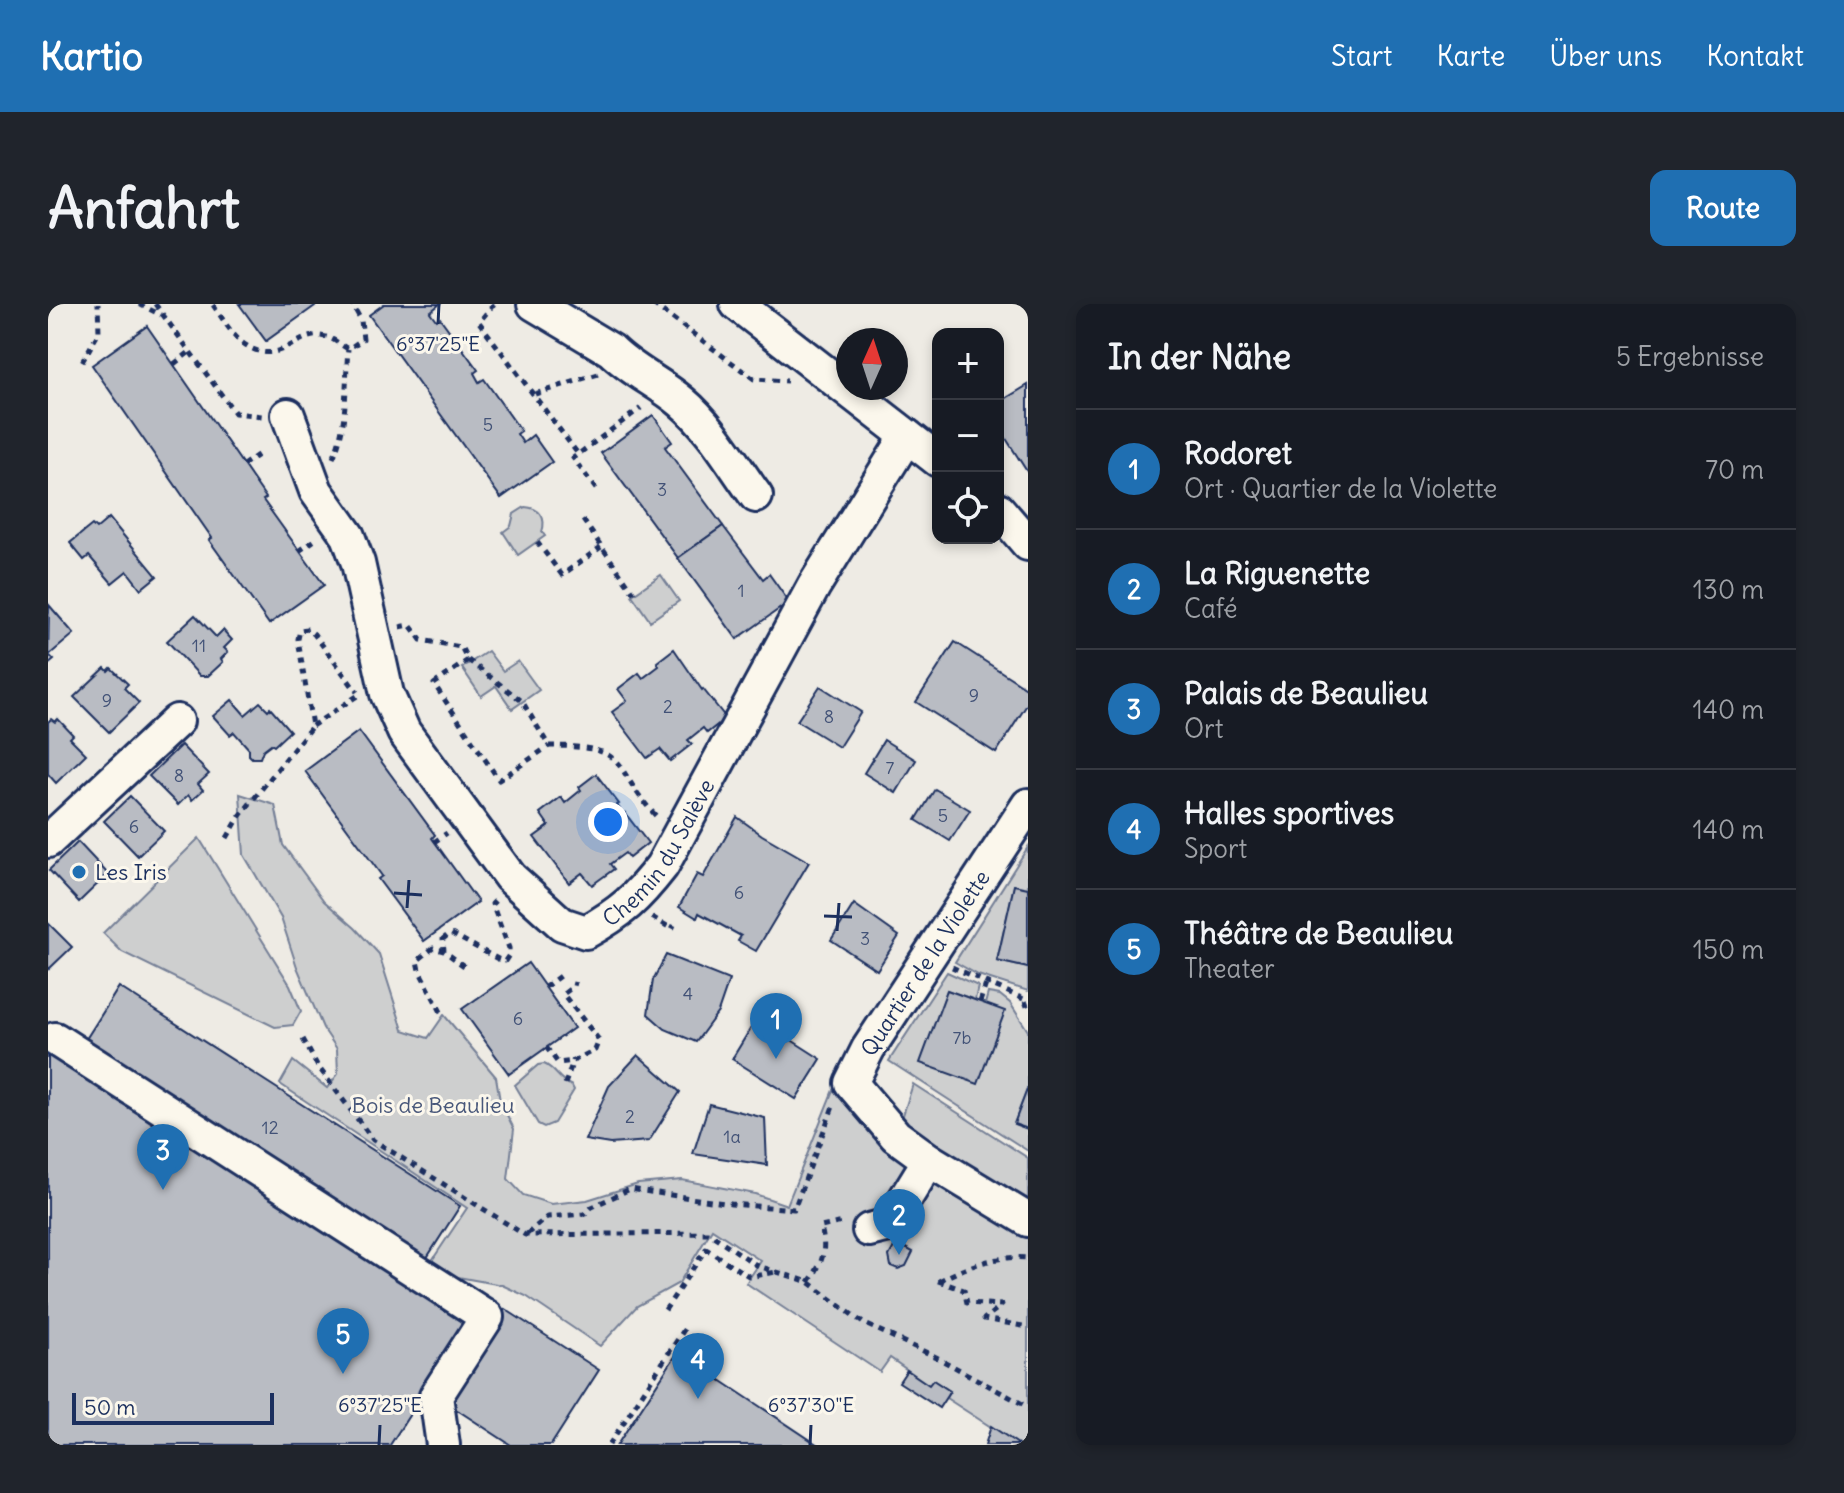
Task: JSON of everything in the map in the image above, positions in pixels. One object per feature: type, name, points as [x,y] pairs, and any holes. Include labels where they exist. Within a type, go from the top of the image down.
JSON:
[{"type":"street","points":[[534,304],[611,350],[621,361],[685,405],[708,430],[756,496]]},
{"type":"street","points":[[737,304],[932,455]]},
{"type":"street","name":"Chemin du Salève","points":[[288,415],[316,491],[348,536],[358,563],[387,694],[404,732],[510,877],[562,924],[586,932],[619,913],[642,892],[662,866],[814,586],[907,436]]},
{"type":"street","points":[[1004,516],[1028,544]]},
{"type":"street","points":[[48,841],[177,721]]},
{"type":"street","name":"Quartier de la Violette","points":[[851,1083],[868,1049],[1028,805]]},
{"type":"street","points":[[55,1039],[487,1317],[436,1396],[443,1445]]},
{"type":"street","points":[[851,1083],[896,1136],[929,1160],[1028,1220]]},
{"type":"street","points":[[869,1230],[889,1225],[929,1160]]},
{"type":"path","points":[[82,362],[99,332],[98,304]]},
{"type":"path","points":[[139,304],[166,317]]},
{"type":"path","points":[[155,304],[235,413],[288,415]]},
{"type":"path","points":[[348,349],[363,339],[361,320],[352,304]]},
{"type":"path","points":[[494,304],[479,322],[578,454]]},
{"type":"path","points":[[653,304],[754,379],[794,381]]},
{"type":"path","points":[[213,305],[243,344],[263,353],[281,352],[306,337],[325,336],[348,349]]},
{"type":"path","points":[[308,474],[331,462],[338,447],[348,349]]},
{"type":"path","points":[[174,364],[191,351]]},
{"type":"path","points":[[535,394],[607,372]]},
{"type":"path","points":[[596,489],[573,458],[652,401]]},
{"type":"path","points":[[243,465],[262,452]]},
{"type":"path","points":[[583,520],[634,593]]},
{"type":"path","points":[[299,551],[322,535]]},
{"type":"path","points":[[537,542],[562,575],[601,547]]},
{"type":"path","points":[[375,633],[410,625],[421,640],[461,647],[468,660],[522,701],[549,746]]},
{"type":"path","points":[[312,726],[298,639],[300,630],[308,629],[314,634],[349,685],[360,694]]},
{"type":"path","points":[[468,660],[434,684],[499,780],[549,746],[585,746],[607,752],[622,765],[648,807],[665,825]]},
{"type":"path","points":[[227,838],[240,816],[312,726],[367,690]]},
{"type":"path","points":[[444,951],[443,939],[450,933],[505,961],[509,948],[492,904],[500,894]]},
{"type":"path","points":[[651,916],[672,929],[674,925]]},
{"type":"path","points":[[441,1012],[417,961],[433,948],[444,951],[464,966]]},
{"type":"path","points":[[944,963],[1026,1001],[1028,1009]]},
{"type":"path","points":[[545,987],[561,975]]},
{"type":"path","points":[[546,1047],[558,1063],[573,1061],[595,1050],[599,1040],[563,994],[575,982]]},
{"type":"path","points":[[980,1002],[986,984]]},
{"type":"path","points":[[303,1039],[317,1065],[373,1140],[525,1235],[709,1233],[758,1266],[809,1282],[863,1323],[936,1357],[1028,1407]]},
{"type":"path","points":[[565,1084],[573,1061]]},
{"type":"path","points":[[525,1235],[547,1217],[585,1214],[592,1207],[630,1189],[731,1204],[794,1209],[836,1100],[843,1098],[851,1083]]},
{"type":"path","points":[[809,1282],[824,1258],[821,1227],[830,1225]]},
{"type":"path","points":[[665,1310],[706,1249],[750,1277],[777,1272]]},
{"type":"path","points":[[1028,1258],[1010,1256],[974,1263],[938,1281],[964,1290],[967,1303],[1002,1305],[984,1319],[1028,1327]]},
{"type":"path","points":[[609,1445],[687,1325]]},
{"type":"green space","points":[[525,507],[541,514],[545,536],[518,555],[503,532],[511,526],[514,514]]},
{"type":"green space","points":[[661,575],[679,601],[650,621],[632,595]]},
{"type":"green space","points":[[488,651],[503,671],[518,661],[539,690],[512,709],[496,686],[481,696],[462,668]]},
{"type":"green space","name":"Bois de Beaulieu","points":[[240,794],[275,805],[283,845],[324,901],[379,954],[403,1030],[428,1038],[444,1015],[496,1077],[500,1101],[514,1129],[508,1179],[523,1195],[551,1204],[587,1200],[638,1184],[682,1180],[755,1194],[787,1205],[833,1090],[895,1140],[913,1084],[1028,1158],[1028,1445],[1019,1445],[946,1398],[950,1391],[933,1380],[929,1385],[890,1358],[880,1372],[746,1283],[761,1261],[712,1229],[679,1283],[637,1306],[600,1346],[526,1296],[502,1285],[425,1271],[467,1208],[280,1084],[293,1061],[327,1088],[338,1074],[337,1049],[323,1028],[297,967],[281,918],[244,855]]},
{"type":"green space","points":[[199,838],[290,985],[301,1011],[293,1025],[275,1027],[122,952],[103,933]]},
{"type":"green space","points":[[1028,847],[1028,888],[1014,886],[997,961],[1028,968],[1028,991],[978,975],[955,962]]},
{"type":"green space","points":[[947,972],[978,986],[975,1000],[947,990],[921,1063],[985,1004],[988,993],[1000,995],[1010,1003],[1028,1031],[1028,1087],[1014,1124],[1028,1129],[1028,1151],[889,1061]]},
{"type":"green space","points":[[544,1064],[574,1090],[554,1123],[544,1127],[538,1124],[515,1085],[538,1065]]},
{"type":"building","points":[[239,304],[314,304],[315,306],[266,341]]},
{"type":"building","points":[[384,304],[440,304],[430,312],[436,320],[440,318],[478,370],[474,373],[479,382],[484,379],[521,431],[517,434],[523,443],[533,435],[552,462],[501,498],[369,315]]},
{"type":"building","points":[[147,326],[266,498],[263,500],[324,585],[269,624],[92,365]]},
{"type":"building","points":[[1028,385],[1028,473],[1004,435],[1004,399]]},
{"type":"building","points":[[653,415],[672,442],[665,447],[723,526],[678,558],[601,453]]},
{"type":"building","points":[[109,518],[157,576],[141,589],[127,571],[112,583],[89,556],[84,560],[70,543],[92,525],[96,529]]},
{"type":"building","points":[[723,526],[763,579],[769,574],[789,602],[737,639],[678,558]]},
{"type":"building","points":[[49,605],[74,634],[49,655],[54,660],[48,665]]},
{"type":"building","points":[[195,615],[216,637],[223,630],[232,640],[224,648],[228,652],[221,659],[223,662],[208,676],[200,676],[167,641]]},
{"type":"building","points":[[955,642],[1028,689],[1028,703],[996,753],[916,702]]},
{"type":"building","points":[[674,649],[726,718],[707,733],[703,728],[688,740],[692,744],[670,761],[660,749],[647,758],[612,712],[627,701],[618,689],[639,673],[643,678]]},
{"type":"building","points":[[105,668],[108,671],[111,668],[128,684],[124,688],[139,703],[109,732],[74,697]]},
{"type":"building","points":[[820,686],[861,712],[839,747],[797,721]]},
{"type":"building","points":[[232,700],[245,715],[260,702],[268,710],[270,708],[290,731],[274,746],[271,744],[263,750],[260,758],[252,758],[249,749],[234,732],[230,735],[213,716]]},
{"type":"building","points":[[51,719],[55,722],[58,719],[73,735],[70,738],[86,754],[56,783],[48,774],[48,722]]},
{"type":"building","points":[[359,731],[435,835],[432,838],[478,902],[424,941],[378,879],[382,876],[305,771]]},
{"type":"building","points":[[884,740],[916,760],[896,793],[864,773]]},
{"type":"building","points":[[181,745],[209,774],[198,784],[203,790],[192,800],[188,795],[178,805],[149,776]]},
{"type":"building","points":[[596,774],[648,843],[629,858],[625,853],[610,864],[614,869],[592,885],[582,873],[569,883],[534,837],[549,826],[540,813],[561,797],[565,803]]},
{"type":"building","points":[[935,789],[970,810],[950,841],[916,820]]},
{"type":"building","points":[[130,796],[164,831],[138,856],[104,821]]},
{"type":"building","points":[[737,817],[809,862],[756,951],[738,941],[741,936],[699,913],[697,918],[679,907],[697,874],[703,877]]},
{"type":"building","name":"Les Iris","points":[[78,842],[108,874],[79,902],[49,870]]},
{"type":"building","points":[[1014,885],[1028,888],[1028,968],[997,961]]},
{"type":"building","points":[[854,904],[899,936],[877,970],[831,940]]},
{"type":"building","points":[[48,923],[72,947],[49,969],[48,967]]},
{"type":"building","points":[[666,955],[729,980],[718,1012],[696,1042],[665,1029],[648,1014],[653,980]]},
{"type":"building","points":[[528,963],[574,1028],[509,1074],[462,1009]]},
{"type":"building","points":[[119,987],[460,1206],[421,1267],[81,1047]]},
{"type":"building","points":[[947,990],[1005,1011],[978,1084],[920,1063]]},
{"type":"building","points":[[757,1018],[821,1059],[796,1099],[732,1059]]},
{"type":"building","points":[[48,1049],[474,1315],[390,1445],[48,1445]]},
{"type":"building","points":[[638,1055],[680,1092],[649,1141],[610,1144],[585,1140],[609,1086]]},
{"type":"building","points":[[1028,1087],[1028,1129],[1014,1124]]},
{"type":"building","points":[[709,1104],[765,1118],[767,1165],[693,1154]]},
{"type":"building","points":[[896,1243],[913,1252],[906,1266],[898,1269],[891,1266],[889,1256]]},
{"type":"building","points":[[505,1309],[599,1370],[551,1445],[511,1445],[445,1402]]},
{"type":"building","points":[[678,1352],[818,1445],[617,1445]]},
{"type":"building","points":[[907,1370],[929,1385],[933,1380],[950,1391],[939,1408],[899,1382]]},
{"type":"building","points":[[991,1426],[1018,1444],[1019,1445],[985,1445]]},
{"type":"place","name":"Les Iris","points":[[79,872]]},
{"type":"place","name":"Rodoret","points":[[776,1059]]},
{"type":"place","name":"Palais de Beaulieu","points":[[163,1190]]},
{"type":"place","name":"La Riguenette","points":[[899,1255]]},
{"type":"place","name":"Théâtre de Beaulieu","points":[[343,1374]]},
{"type":"place","name":"Halles sportives","points":[[698,1399]]}]
